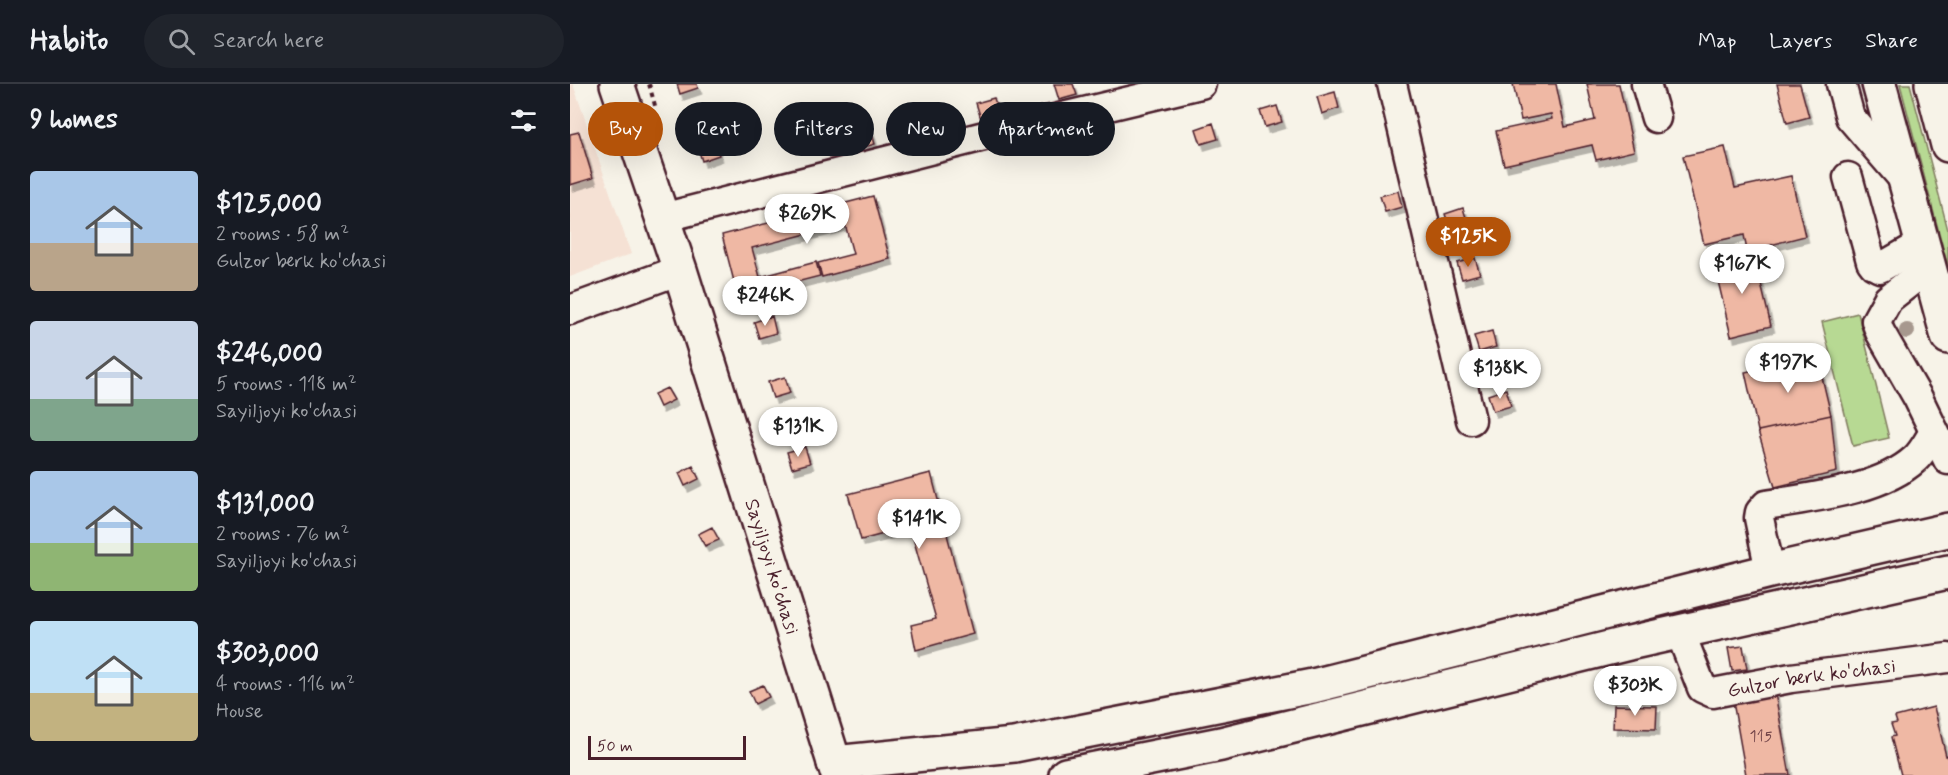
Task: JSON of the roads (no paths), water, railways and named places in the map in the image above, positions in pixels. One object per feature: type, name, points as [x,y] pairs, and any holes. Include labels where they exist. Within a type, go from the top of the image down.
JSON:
[{"type":"main road","name":"Sayiljoyi ko'chasi","points":[[617,84],[680,270],[836,769]]},
{"type":"main road","points":[[1879,84],[1948,338]]},
{"type":"main road","points":[[1932,84],[1948,145]]},
{"type":"main road","points":[[836,769],[1014,745],[1313,686],[1948,530]]},
{"type":"main road","points":[[1066,775],[1221,744],[1680,632],[1948,572]]},
{"type":"street","points":[[662,218],[1000,132],[1130,92],[1201,84]]},
{"type":"street","points":[[1392,84],[1471,420]]},
{"type":"street","points":[[1646,84],[1656,118]]},
{"type":"street","points":[[1840,84],[1850,117],[1907,183]]},
{"type":"street","points":[[1848,177],[1870,261],[1874,266],[1880,268],[1926,255]]},
{"type":"street","points":[[1926,255],[1888,299],[1876,321],[1918,398],[1948,460]]},
{"type":"street","points":[[570,310],[680,270]]},
{"type":"street","points":[[1770,572],[1759,518],[1760,512],[1766,505],[1834,493],[1885,479],[1916,459],[1934,432]]},
{"type":"street","name":"Gulzor berk ko'chasi","points":[[1680,632],[1702,688],[1713,693],[1791,678],[1948,658]]}]
